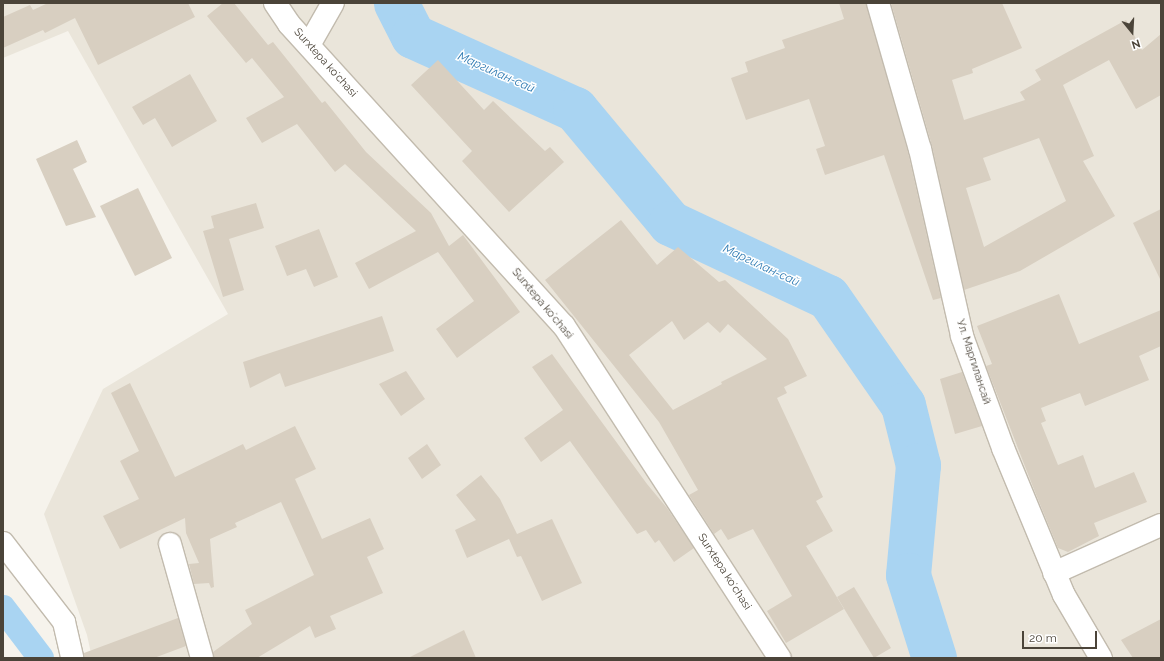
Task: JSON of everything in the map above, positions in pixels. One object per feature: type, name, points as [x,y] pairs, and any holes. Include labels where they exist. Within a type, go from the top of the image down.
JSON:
[{"type":"street","name":"Surxtepa koʻchasi","points":[[275,3],[309,45],[564,326],[780,658]]},
{"type":"street","points":[[309,45],[333,3]]},
{"type":"street","name":"Ул. Маргилансай","points":[[878,3],[920,149],[962,336],[1003,448],[1054,573],[1064,595],[1101,658]]},
{"type":"street","points":[[1054,573],[1161,525]]},
{"type":"street","points":[[3,543],[64,622],[72,658]]},
{"type":"street","points":[[170,544],[202,658]]},
{"type":"shaded area","points":[[3,3],[1161,3],[1161,658],[92,658],[87,635],[44,514],[103,389],[228,314],[68,31],[3,58]]},
{"type":"building","points":[[48,3],[188,3],[195,17],[98,65],[75,18],[45,33],[43,30],[3,48],[3,17],[30,5],[33,10]]},
{"type":"building","points":[[223,3],[234,3],[268,45],[273,42],[322,103],[325,101],[366,152],[431,213],[449,246],[463,235],[520,312],[457,358],[436,329],[474,301],[438,252],[369,289],[355,263],[416,231],[345,164],[335,172],[297,124],[262,143],[246,118],[284,97],[252,58],[246,63],[207,16]]},
{"type":"building","points":[[839,3],[866,3],[908,152],[941,298],[933,300],[884,155],[825,175],[816,149],[825,146],[809,99],[746,120],[731,78],[748,72],[745,62],[785,48],[782,40],[844,19]]},
{"type":"building","points":[[891,3],[1002,3],[1022,48],[972,69],[973,73],[952,80],[964,120],[1025,100],[1020,92],[1041,80],[1035,70],[1126,20],[1142,50],[1161,34],[1161,95],[1136,109],[1109,60],[1063,85],[1094,156],[1083,161],[1115,216],[1020,271],[964,290],[932,146]],"holes":[[[1039,138],[1066,201],[984,247],[966,188],[991,180],[983,158]]]},
{"type":"building","points":[[438,60],[484,110],[493,101],[545,151],[550,147],[564,162],[509,212],[462,161],[472,151],[411,85]]},
{"type":"building","points":[[190,74],[217,121],[172,147],[155,118],[143,125],[132,107]]},
{"type":"building","points":[[77,140],[87,162],[73,169],[96,217],[66,226],[36,159]]},
{"type":"building","points":[[138,188],[172,258],[135,276],[100,206]]},
{"type":"building","points":[[256,203],[264,228],[229,239],[244,290],[223,297],[203,231],[214,228],[211,216]]},
{"type":"building","points":[[1161,209],[1161,281],[1133,223]]},
{"type":"building","points":[[621,220],[657,265],[678,247],[719,282],[725,280],[788,339],[807,376],[784,387],[787,393],[777,398],[823,497],[816,501],[833,531],[806,546],[844,609],[786,643],[767,611],[792,596],[753,529],[728,540],[721,529],[714,534],[689,495],[698,490],[659,422],[545,280]],"holes":[[[672,321],[684,340],[708,322],[720,333],[728,324],[767,359],[721,382],[722,384],[673,410],[629,355]]]},
{"type":"building","points":[[319,229],[338,277],[314,287],[306,269],[287,276],[275,246]]},
{"type":"building","points":[[1059,294],[1079,344],[1161,310],[1161,346],[1139,356],[1149,380],[1085,406],[1080,393],[1041,408],[1046,421],[1041,423],[1058,465],[1083,455],[1095,488],[1134,472],[1147,502],[1094,523],[1099,536],[1068,552],[1058,548],[1035,492],[986,366],[992,364],[977,326]]},
{"type":"building","points":[[382,316],[394,351],[285,387],[280,373],[250,388],[243,362]]},
{"type":"building","points":[[552,354],[647,484],[667,508],[694,548],[674,562],[659,540],[655,543],[646,530],[637,534],[570,441],[541,462],[524,438],[563,410],[532,367]]},
{"type":"building","points":[[406,371],[425,399],[401,416],[379,384]]},
{"type":"building","points":[[962,372],[982,426],[955,434],[940,379]]},
{"type":"building","points":[[130,383],[175,477],[243,444],[246,450],[295,426],[316,469],[295,479],[322,539],[370,518],[384,549],[367,557],[383,593],[330,616],[336,629],[315,638],[310,626],[257,658],[214,658],[213,652],[252,624],[245,610],[314,575],[281,502],[235,523],[237,527],[210,539],[214,587],[211,588],[209,583],[194,584],[189,564],[199,563],[186,533],[185,518],[120,549],[103,516],[139,499],[120,461],[139,451],[111,393]]},
{"type":"building","points":[[427,444],[441,465],[422,479],[408,458]]},
{"type":"building","points":[[481,475],[500,499],[517,534],[552,519],[582,583],[542,601],[521,556],[517,557],[509,539],[467,558],[455,530],[476,520],[456,495]]},
{"type":"building","points":[[854,587],[891,648],[874,658],[837,597]]},
{"type":"building","points":[[178,618],[186,646],[154,658],[84,658],[84,653]]},
{"type":"building","points":[[1161,619],[1161,658],[1133,658],[1121,640]]},
{"type":"building","points":[[464,630],[476,658],[408,658]]},
{"type":"waterway","name":"Маргилан-сай","points":[[396,3],[413,36],[575,109],[670,223],[828,297],[903,405],[918,465],[908,575],[934,658]]},
{"type":"waterway","points":[[3,608],[41,658]]}]
